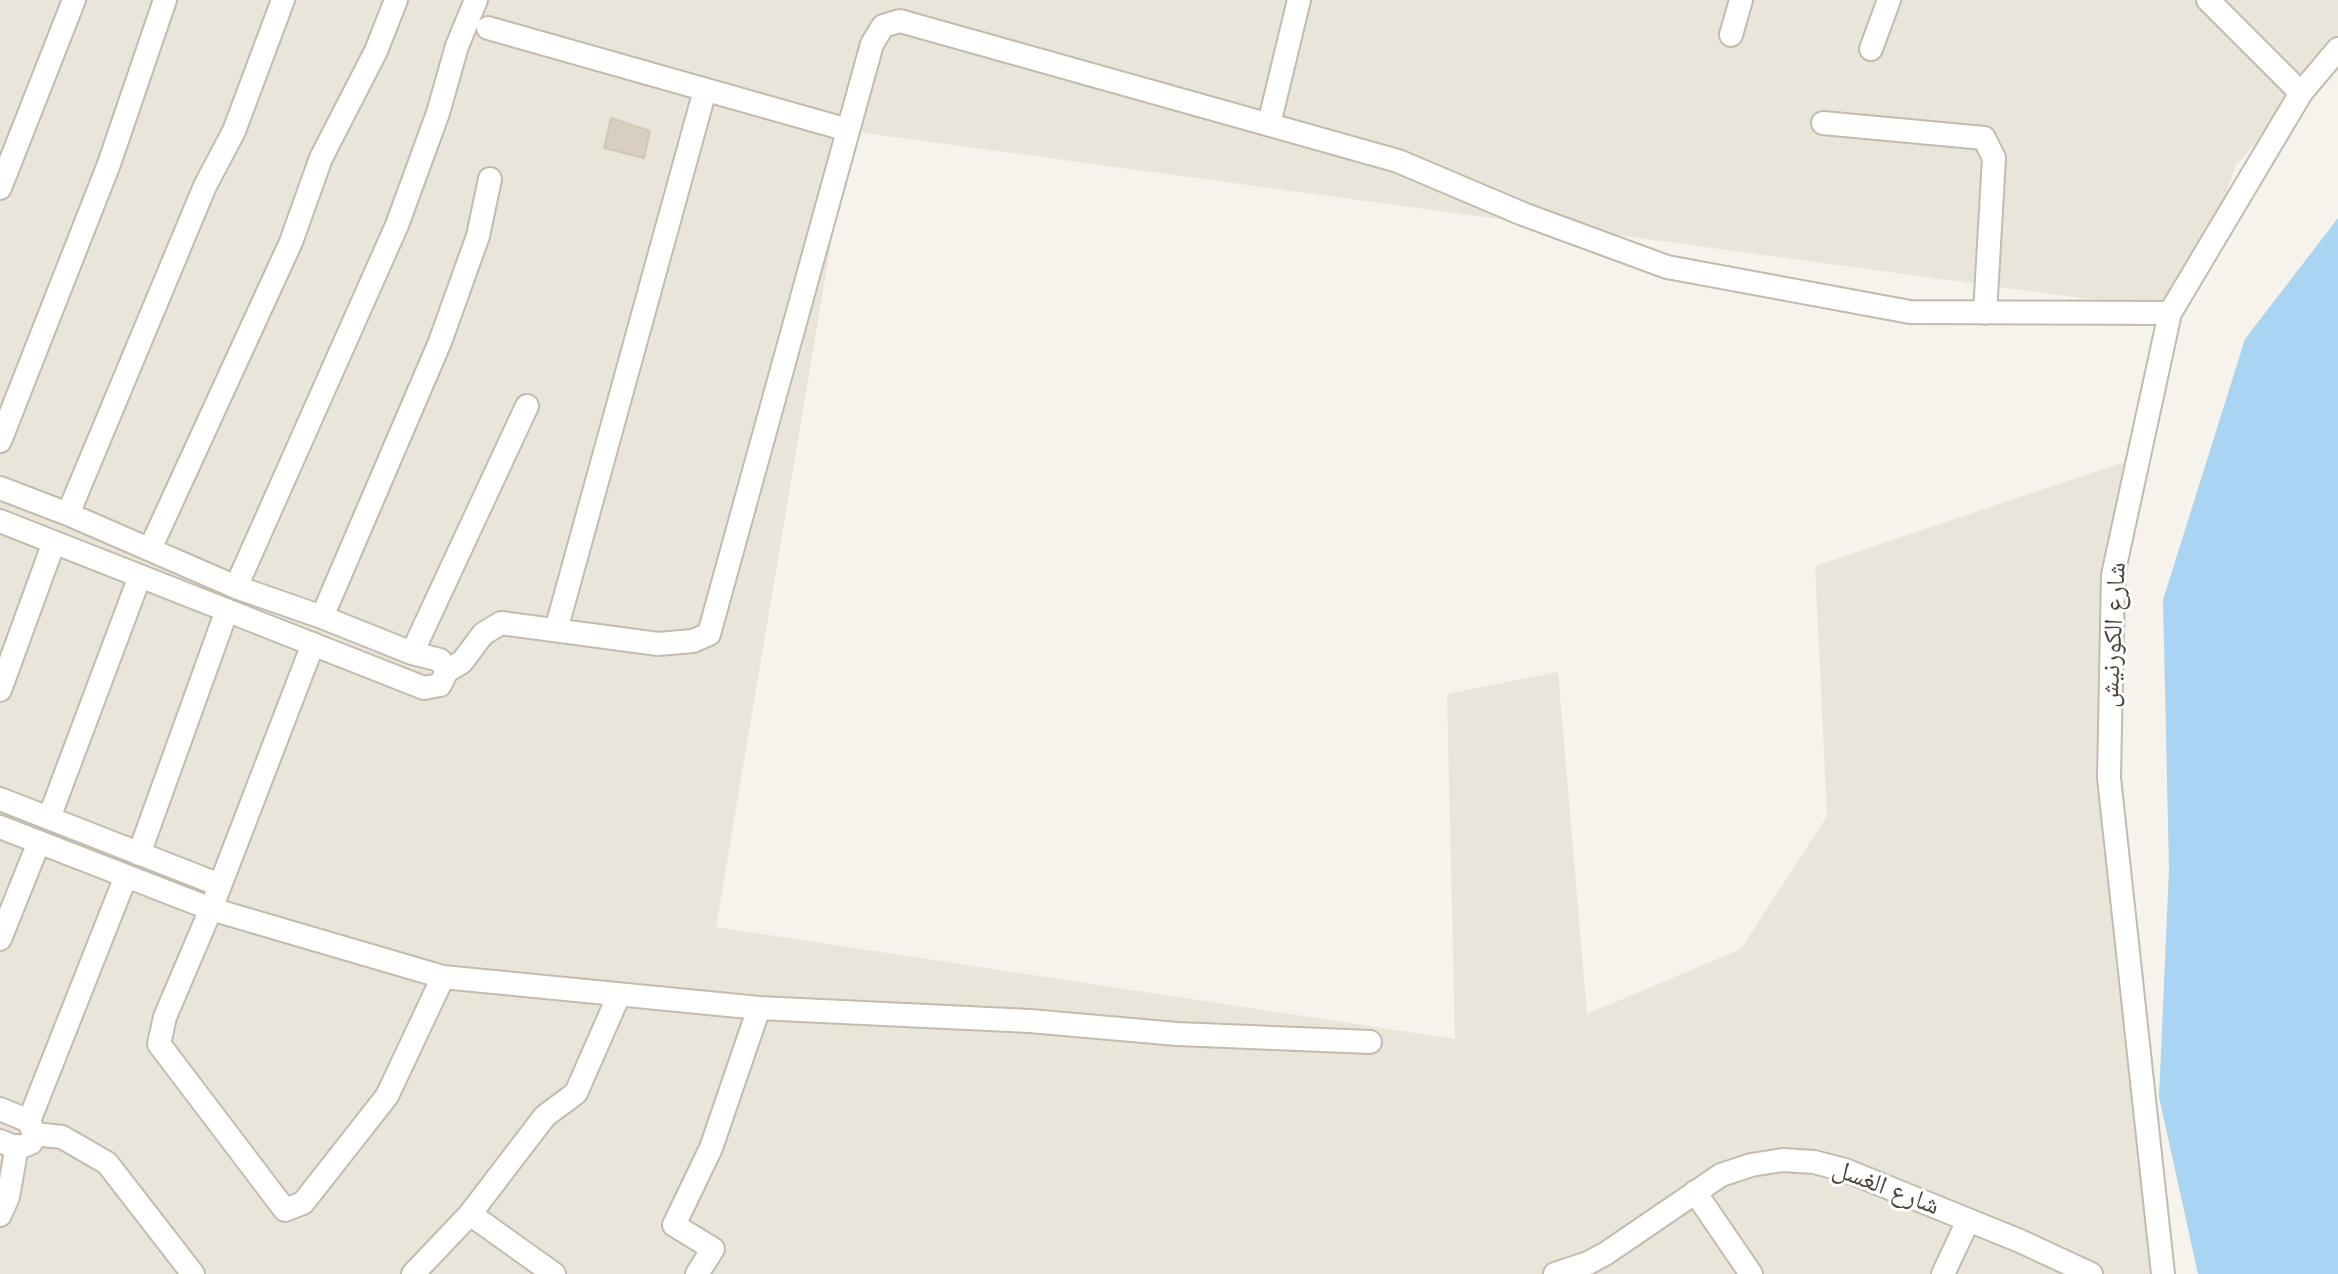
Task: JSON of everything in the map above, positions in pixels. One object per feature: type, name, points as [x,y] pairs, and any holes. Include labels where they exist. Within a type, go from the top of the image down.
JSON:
[{"type":"street","points":[[0,188],[74,0]]},
{"type":"street","points":[[0,441],[109,164],[165,0]]},
{"type":"street","points":[[68,514],[205,186],[234,131],[283,0]]},
{"type":"street","points":[[150,549],[291,242],[321,158],[376,51],[396,0]]},
{"type":"street","points":[[236,587],[397,225],[438,113],[457,46],[476,0]]},
{"type":"street","points":[[1269,124],[1299,0]]},
{"type":"street","points":[[1731,35],[1741,0]]},
{"type":"street","points":[[1871,49],[1889,0]]},
{"type":"street","points":[[2208,0],[2301,93]]},
{"type":"street","points":[[0,521],[424,688],[440,685],[447,671],[462,662],[483,634],[501,623],[658,644],[693,641],[709,634],[872,44],[883,26],[900,21],[1398,161],[1523,214],[1667,267],[1910,312],[2170,313]]},
{"type":"street","points":[[488,28],[848,130]]},
{"type":"street","name":"شارع الكورنيش","points":[[2163,1274],[2109,778],[2113,575],[2170,313],[2301,93],[2338,49]]},
{"type":"street","points":[[556,630],[705,90]]},
{"type":"street","points":[[1823,123],[1984,138],[1994,158],[1985,313]]},
{"type":"street","points":[[322,617],[440,342],[478,236],[490,179]]},
{"type":"street","points":[[412,653],[527,406]]},
{"type":"street","points":[[0,488],[236,587],[412,653],[440,660],[447,671]]},
{"type":"street","points":[[0,690],[54,542]]},
{"type":"street","points":[[49,818],[140,576]]},
{"type":"street","points":[[139,854],[227,610]]},
{"type":"street","points":[[313,644],[211,909],[165,1017],[159,1044],[285,1210],[303,1203],[387,1096],[443,977]]},
{"type":"street","points":[[0,799],[220,885]]},
{"type":"street","points":[[0,827],[211,909],[443,977],[759,1008],[1030,1021],[1177,1034],[1370,1042]]},
{"type":"street","points":[[0,939],[39,842]]},
{"type":"street","points":[[0,1215],[8,1197],[20,1136],[126,876]]},
{"type":"street","points":[[413,1274],[470,1214],[545,1116],[576,1093],[619,995]]},
{"type":"street","points":[[697,1274],[713,1249],[674,1225],[711,1148],[759,1008]]},
{"type":"street","points":[[0,1109],[20,1136]]},
{"type":"street","points":[[20,1136],[62,1137],[107,1163],[193,1274]]},
{"type":"street","name":"شارع الغسل","points":[[1555,1274],[1605,1254],[1721,1175],[1751,1165],[1783,1160],[1814,1162],[1845,1170],[2091,1274]]},
{"type":"street","points":[[1695,1192],[1751,1274]]},
{"type":"street","points":[[470,1214],[554,1274]]},
{"type":"street","points":[[1943,1274],[1968,1221]]},
{"type":"shaded area","points":[[0,0],[2338,0],[2338,53],[2236,165],[2184,312],[850,131],[716,927],[1455,1039],[1447,694],[1558,672],[1587,1014],[1741,949],[1827,816],[1815,566],[2133,459],[2118,791],[2150,1274],[0,1274]]},
{"type":"water","points":[[2338,218],[2338,1274],[2198,1274],[2159,1097],[2169,869],[2163,600],[2245,339]]},
{"type":"building","points":[[611,118],[650,131],[644,158],[604,148]]}]
